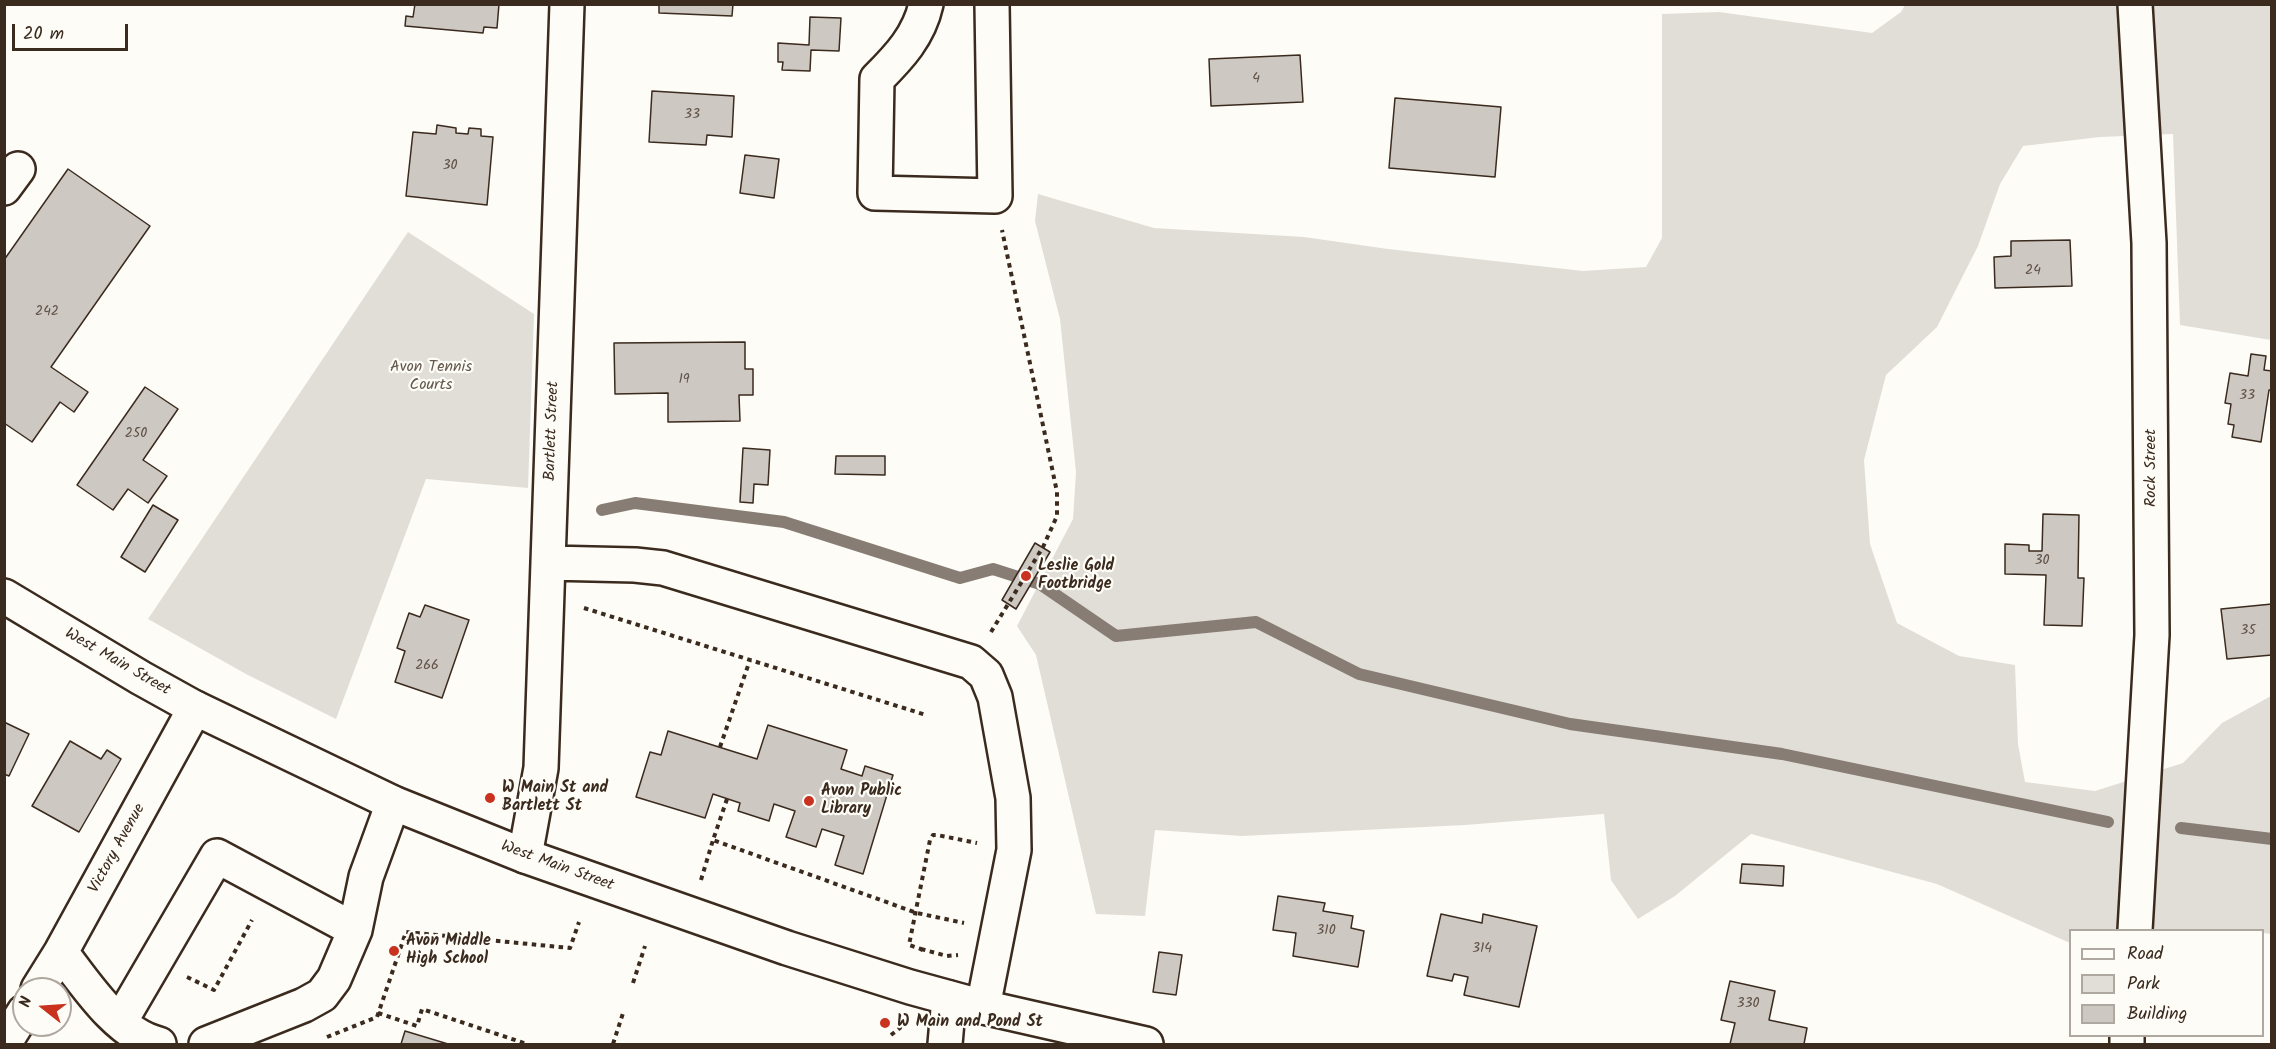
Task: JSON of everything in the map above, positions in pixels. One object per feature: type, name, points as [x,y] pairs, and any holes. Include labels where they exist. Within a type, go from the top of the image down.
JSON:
[{"type":"street","name":"Bartlett Street","points":[[525,856],[541,768],[567,4]]},
{"type":"street","points":[[926,4],[923,18],[906,49],[877,79],[875,194],[995,195],[992,4]]},
{"type":"street","name":"Rock Street","points":[[2135,4],[2149,243],[2152,635],[2135,929]]},
{"type":"street","points":[[549,564],[634,565],[663,568],[971,662],[986,675],[995,697],[1013,798],[1014,850],[983,1007]]},
{"type":"street","name":"West Main Street","points":[[4,596],[195,708],[393,803],[525,856],[776,945],[910,987],[983,1007],[1146,1044]]},
{"type":"street","name":"Victory Avenue","points":[[45,977],[195,708]]},
{"type":"street","points":[[206,1044],[304,1005],[322,994],[334,980],[355,930],[366,877],[393,803]]},
{"type":"street","points":[[120,1022],[217,856],[355,930]]},
{"type":"street","points":[[61,952],[103,1005],[120,1022],[159,1044]]},
{"type":"street","points":[[945,1044],[949,998]]},
{"type":"street","points":[[4,1044],[12,1031]]},
{"type":"path","points":[[995,195],[1057,492],[1057,516],[1043,547],[1010,604]]},
{"type":"path","points":[[547,605],[577,606],[926,715]]},
{"type":"path","points":[[720,747],[750,660]]},
{"type":"path","points":[[727,799],[713,840],[917,913],[962,922],[968,927]]},
{"type":"path","points":[[965,949],[953,956],[909,945],[930,840],[933,835],[1014,850]]},
{"type":"path","points":[[183,975],[214,990],[252,920]]},
{"type":"path","points":[[319,1041],[377,1017],[406,932],[570,948],[579,922]]},
{"type":"path","points":[[633,983],[645,946]]},
{"type":"path","points":[[891,1035],[900,1028],[921,949]]},
{"type":"path","points":[[378,1013],[417,1026],[422,1009],[527,1044]]},
{"type":"path","points":[[613,1044],[624,1010]]},
{"type":"green space","points":[[1905,5],[2271,5],[2271,340],[2180,325],[2173,134],[2100,137],[2023,146],[2000,184],[1978,246],[1937,327],[1886,375],[1864,460],[1870,544],[1897,623],[1959,656],[2015,665],[2018,744],[2025,782],[2095,791],[2183,763],[2222,723],[2271,696],[2271,934],[2264,933],[2264,929],[2069,929],[2069,943],[1937,884],[1751,834],[1675,896],[1638,919],[1611,880],[1604,814],[1465,825],[1242,836],[1155,830],[1145,916],[1096,914],[1036,655],[1017,626],[1073,519],[1076,472],[1060,319],[1035,221],[1038,194],[1154,228],[1304,237],[1583,271],[1646,267],[1662,238],[1662,14],[1719,12],[1872,33],[1901,12]]},
{"type":"green space","name":"Avon Tennis Courts","points":[[408,232],[534,314],[528,488],[426,479],[336,719],[246,674],[148,619]]},
{"type":"building","points":[[415,4],[499,4],[497,28],[484,27],[483,33],[405,26],[406,16],[413,17]]},
{"type":"building","points":[[659,4],[733,4],[732,16],[659,13]]},
{"type":"building","points":[[810,17],[841,18],[839,51],[811,50],[810,71],[782,70],[783,62],[778,62],[778,43],[809,45]]},
{"type":"building","points":[[1300,55],[1303,102],[1211,106],[1209,59]]},
{"type":"building","points":[[652,91],[734,96],[732,137],[707,135],[706,145],[649,142]]},
{"type":"building","points":[[1395,98],[1501,107],[1495,177],[1389,168]]},
{"type":"building","points":[[437,125],[456,128],[456,133],[468,134],[469,128],[481,129],[481,136],[493,137],[487,205],[406,196],[413,132],[436,134]]},
{"type":"building","points":[[745,155],[779,159],[774,198],[740,193]]},
{"type":"building","points":[[68,169],[150,226],[51,367],[88,392],[74,412],[60,402],[32,442],[4,423],[4,260]]},
{"type":"building","points":[[2070,240],[2072,286],[1995,288],[1994,257],[2011,256],[2011,241]]},
{"type":"building","points":[[745,342],[745,369],[753,369],[753,395],[739,395],[740,421],[668,422],[668,393],[615,394],[614,343]]},
{"type":"building","points":[[2251,354],[2266,356],[2264,370],[2272,371],[2272,390],[2269,390],[2261,442],[2232,437],[2234,425],[2228,424],[2231,404],[2225,403],[2230,373],[2248,376]]},
{"type":"building","points":[[145,387],[178,409],[143,460],[167,476],[148,503],[128,489],[113,510],[77,485]]},
{"type":"building","points":[[743,448],[770,450],[768,485],[754,484],[753,503],[740,502]]},
{"type":"building","points":[[836,456],[885,456],[885,475],[835,474]]},
{"type":"building","points":[[153,505],[178,520],[145,572],[121,557]]},
{"type":"building","points":[[2043,514],[2079,515],[2078,578],[2084,578],[2082,626],[2044,625],[2046,575],[2005,574],[2005,544],[2029,545],[2029,551],[2042,551]]},
{"type":"building","name":"Leslie Gold Footbridge","points":[[1035,543],[1050,552],[1016,609],[1002,600]]},
{"type":"building","points":[[2272,604],[2272,655],[2227,659],[2221,609]]},
{"type":"building","points":[[425,605],[469,620],[442,698],[395,682],[405,651],[397,648],[409,613],[420,617]]},
{"type":"building","points":[[4,722],[29,734],[9,776],[4,774]]},
{"type":"building","name":"Avon Public Library","points":[[768,725],[847,750],[841,769],[862,776],[865,766],[893,775],[863,874],[835,865],[844,836],[822,829],[816,847],[786,837],[795,811],[774,804],[769,821],[738,811],[740,803],[713,794],[705,818],[636,797],[650,752],[661,755],[668,731],[757,759]]},
{"type":"building","points":[[70,741],[101,759],[107,750],[121,759],[79,832],[32,806]]},
{"type":"building","points":[[1742,864],[1784,866],[1783,886],[1740,883]]},
{"type":"building","points":[[1278,896],[1325,903],[1323,911],[1353,916],[1351,928],[1364,931],[1358,967],[1293,956],[1296,933],[1273,930]]},
{"type":"building","points":[[1441,914],[1482,923],[1483,914],[1537,926],[1519,1007],[1464,995],[1468,977],[1454,974],[1452,981],[1427,976]]},
{"type":"building","points":[[1159,952],[1182,955],[1176,995],[1153,992]]},
{"type":"building","points":[[1730,981],[1775,991],[1769,1020],[1807,1028],[1804,1044],[1730,1044],[1735,1023],[1721,1020]]},
{"type":"building","points":[[405,1031],[448,1044],[401,1044]]},
{"type":"waterway","points":[[602,510],[635,503],[784,522],[960,578],[993,569],[1040,584],[1116,636],[1256,622],[1359,674],[1570,724],[1782,754],[2108,822]]},
{"type":"waterway","points":[[2181,828],[2272,839]]},
{"type":"place","name":"Leslie Gold Footbridge","points":[[1026,576]]},
{"type":"place","name":"W Main St and Bartlett St","points":[[490,798]]},
{"type":"place","name":"Avon Public Library","points":[[809,801]]},
{"type":"place","name":"Avon Middle High School","points":[[394,951]]},
{"type":"place","name":"W Main and Pond St","points":[[885,1023]]}]
